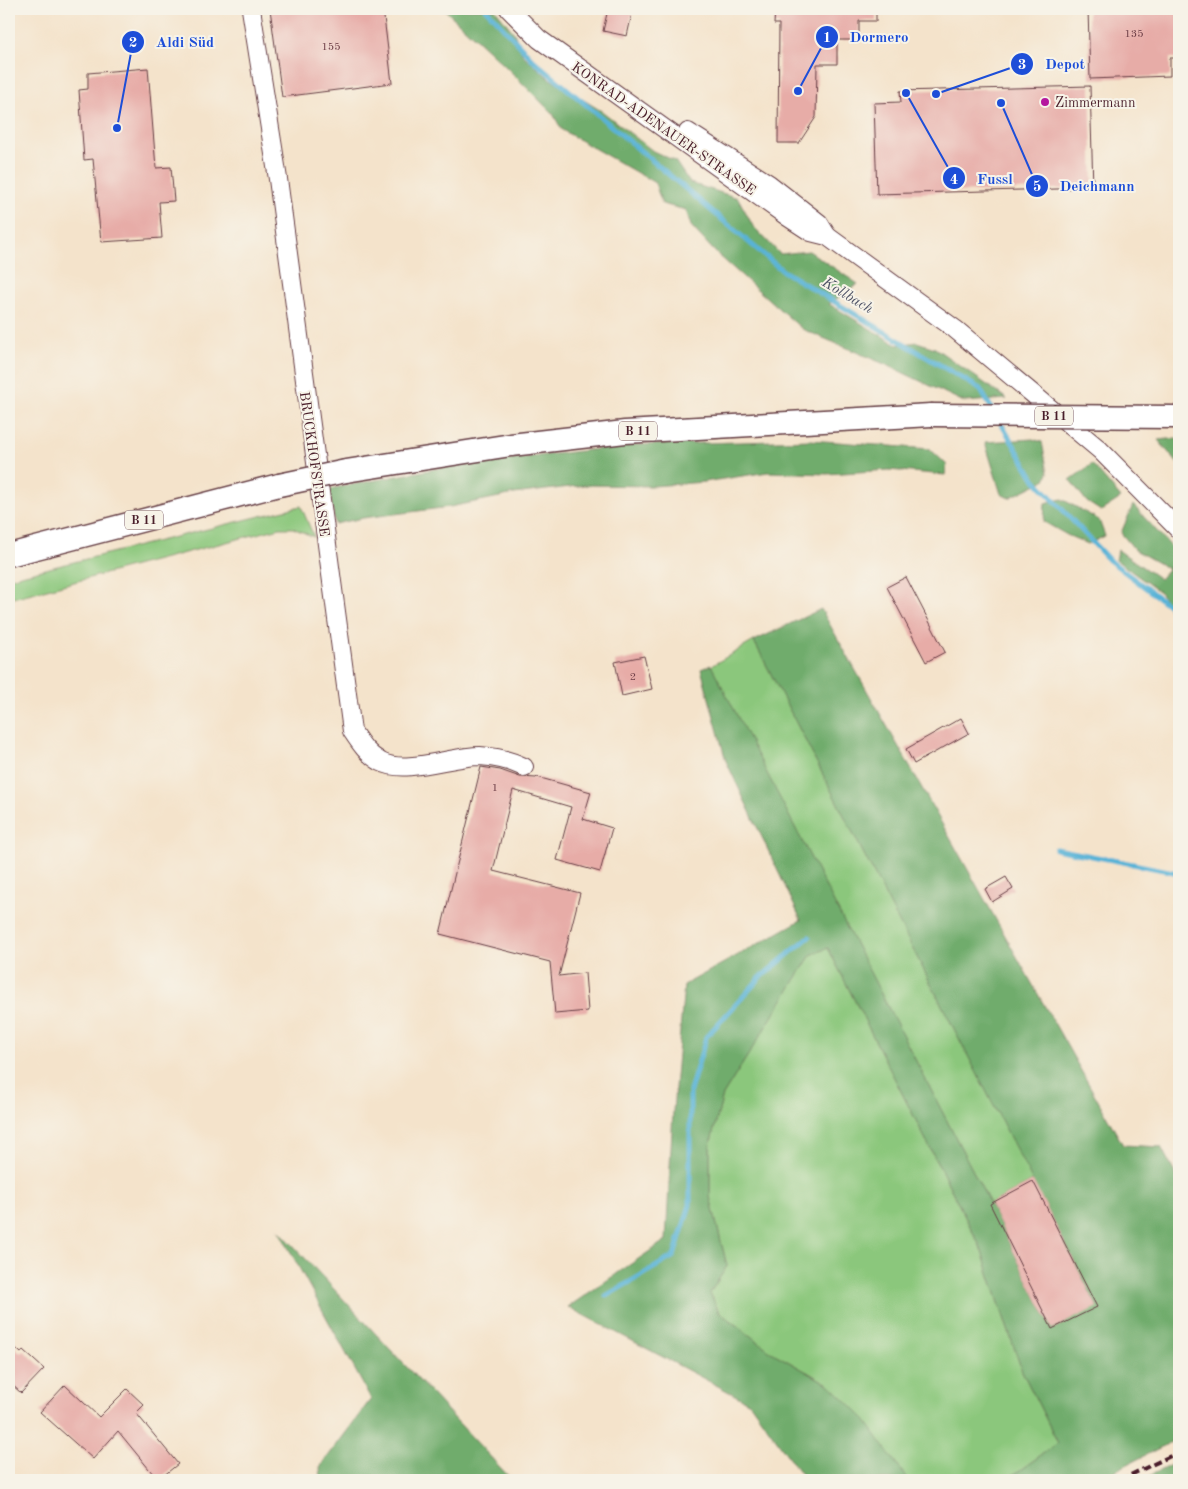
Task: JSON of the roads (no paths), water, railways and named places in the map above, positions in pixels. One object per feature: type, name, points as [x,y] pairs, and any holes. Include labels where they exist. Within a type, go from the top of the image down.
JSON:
[{"type":"main road","name":"B 11","points":[[9,555],[279,484],[346,471],[511,445],[625,432],[932,415],[1177,417]]},
{"type":"street","name":"BRUCKHOFSTRASSE","points":[[251,9],[278,179],[352,731],[367,752],[382,762],[398,767],[479,756],[508,759],[524,767]]},
{"type":"street","name":"KONRAD-ADENAUER-STRASSE","points":[[509,9],[539,39],[788,217],[811,232],[826,236],[962,334],[1100,450],[1179,530]]},
{"type":"street","name":"KONRAD-ADENAUER-STRASSE","points":[[526,9],[552,35],[621,85],[769,184],[819,223],[826,236]]},
{"type":"waterway","name":"Kollbach","points":[[486,9],[533,60],[783,271],[980,389],[992,409]]},
{"type":"waterway","name":"Kollbach","points":[[1000,422],[1035,480],[1109,560],[1179,613]]},
{"type":"waterway","points":[[1056,849],[1179,873]]},
{"type":"waterway","points":[[606,1296],[674,1256],[690,1205],[690,1091],[706,1037],[760,978],[809,937]]},
{"type":"railway","points":[[1120,1480],[1179,1452]]},
{"type":"place","name":"Dormero","points":[[798,91]]},
{"type":"place","name":"Fussl","points":[[906,93]]},
{"type":"place","name":"Depot","points":[[936,94]]},
{"type":"place","name":"Zimmermann","points":[[1045,102]]},
{"type":"place","name":"Deichmann","points":[[1001,103]]},
{"type":"place","name":"Aldi Süd","points":[[117,128]]}]
